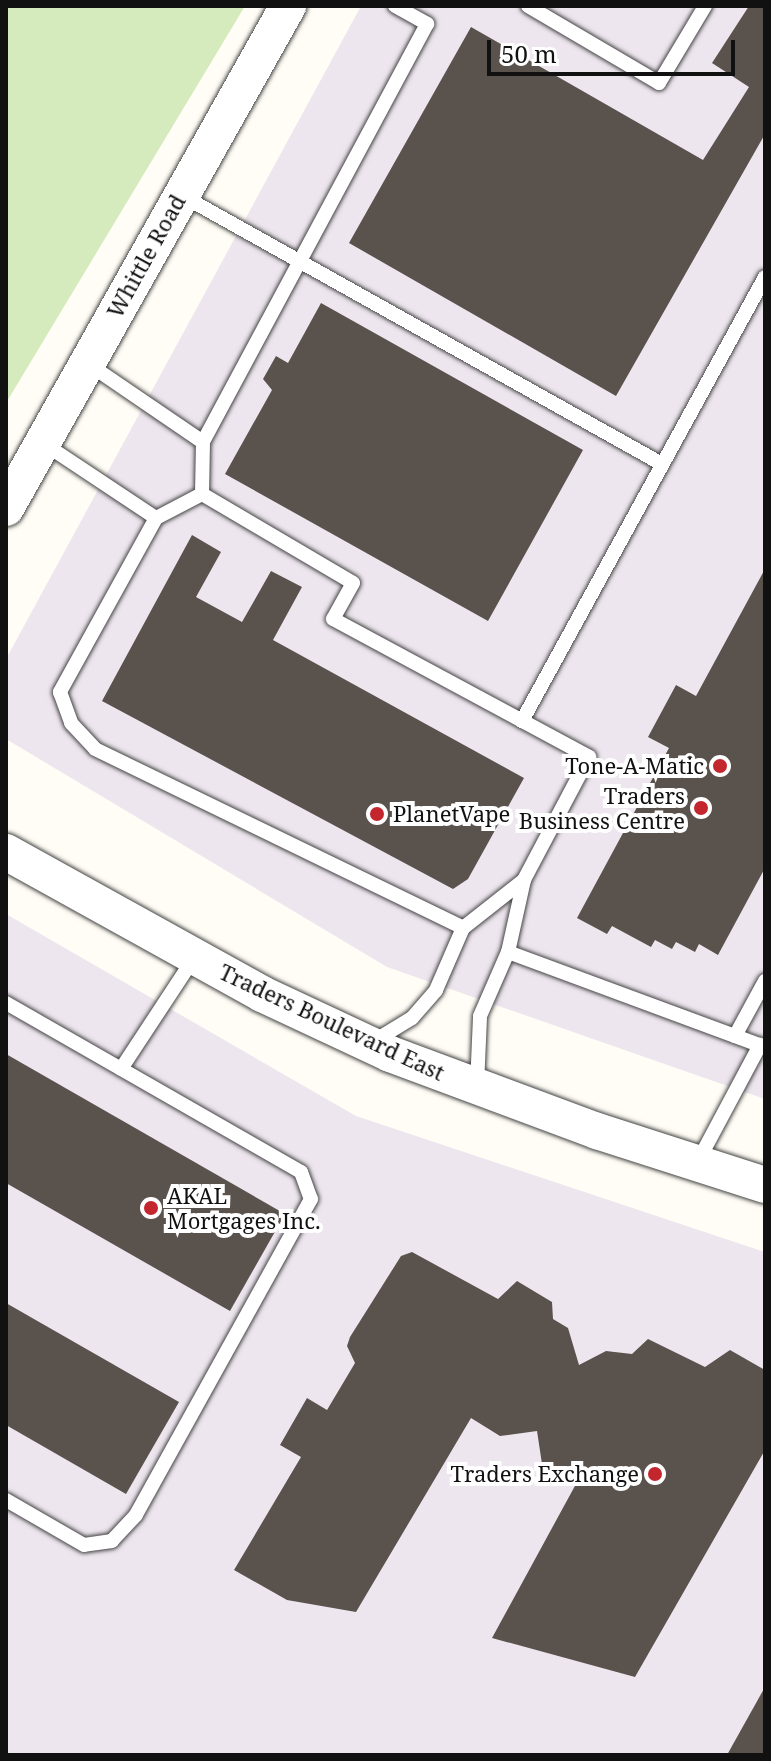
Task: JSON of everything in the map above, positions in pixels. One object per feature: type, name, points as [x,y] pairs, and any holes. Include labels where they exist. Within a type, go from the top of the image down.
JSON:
[{"type":"street","name":"Whittle Road","points":[[6,508],[288,6]]},
{"type":"street","name":"Traders Boulevard East","points":[[6,852],[195,958],[369,1044],[477,1086],[765,1185]]},
{"type":"lane","points":[[202,494],[203,442],[427,24],[395,6]]},
{"type":"lane","points":[[528,6],[659,83],[705,6]]},
{"type":"lane","points":[[181,195],[662,464]]},
{"type":"lane","points":[[522,721],[765,277]]},
{"type":"lane","points":[[86,363],[203,442]]},
{"type":"lane","points":[[42,442],[156,518]]},
{"type":"lane","points":[[202,494],[156,518],[60,692],[71,723],[95,749],[463,928]]},
{"type":"lane","points":[[202,494],[353,583],[333,619],[589,757],[524,880],[508,952],[480,1016],[477,1086]]},
{"type":"lane","points":[[369,1044],[412,1018],[436,990],[463,928],[524,880]]},
{"type":"lane","points":[[508,952],[762,1046],[697,1163]]},
{"type":"lane","points":[[121,1069],[195,958]]},
{"type":"lane","points":[[735,1036],[765,981]]},
{"type":"lane","points":[[6,1003],[301,1172],[311,1199],[136,1515],[112,1541],[84,1545],[6,1500]]},
{"type":"shaded area","points":[[361,6],[765,6],[765,1099],[387,967],[6,739],[6,659]]},
{"type":"shaded area","points":[[6,914],[356,1116],[765,1252],[765,1755],[6,1755]]},
{"type":"green space","points":[[6,6],[245,6],[6,403]]},
{"type":"building","points":[[749,6],[765,6],[765,134],[616,396],[349,243],[471,27],[703,160],[749,87],[712,63]]},
{"type":"building","points":[[321,303],[583,450],[488,621],[225,474],[272,390],[263,379],[276,356],[288,363]]},
{"type":"building","points":[[192,535],[221,552],[196,597],[242,622],[271,571],[302,587],[273,640],[524,778],[468,879],[453,889],[102,701]]},
{"type":"building","name":"Traders Business Centre","points":[[765,569],[765,868],[718,955],[699,944],[695,952],[676,942],[672,949],[655,940],[651,947],[612,926],[607,934],[577,918],[669,748],[648,737],[676,685],[696,696]]},
{"type":"building","points":[[6,1054],[285,1214],[230,1311],[6,1183]]},
{"type":"building","name":"Traders Exchange","points":[[412,1252],[498,1299],[517,1281],[552,1302],[553,1319],[568,1328],[579,1365],[606,1351],[632,1354],[648,1339],[705,1367],[730,1350],[765,1370],[765,1450],[635,1677],[492,1638],[576,1484],[542,1464],[537,1431],[500,1436],[471,1418],[356,1612],[287,1600],[234,1570],[301,1457],[280,1445],[307,1398],[327,1410],[355,1363],[347,1346],[350,1337],[401,1256]]},
{"type":"building","points":[[6,1303],[179,1402],[126,1494],[6,1425]]},
{"type":"building","points":[[765,1687],[765,1755],[727,1755]]},
{"type":"place","name":"Tone-A-Matic","points":[[720,766]]},
{"type":"place","name":"Traders Business Centre","points":[[701,808]]},
{"type":"place","name":"PlanetVape","points":[[377,814]]},
{"type":"place","name":"AKAL Mortgages Inc.","points":[[151,1208]]},
{"type":"place","name":"Traders Exchange","points":[[655,1474]]}]
